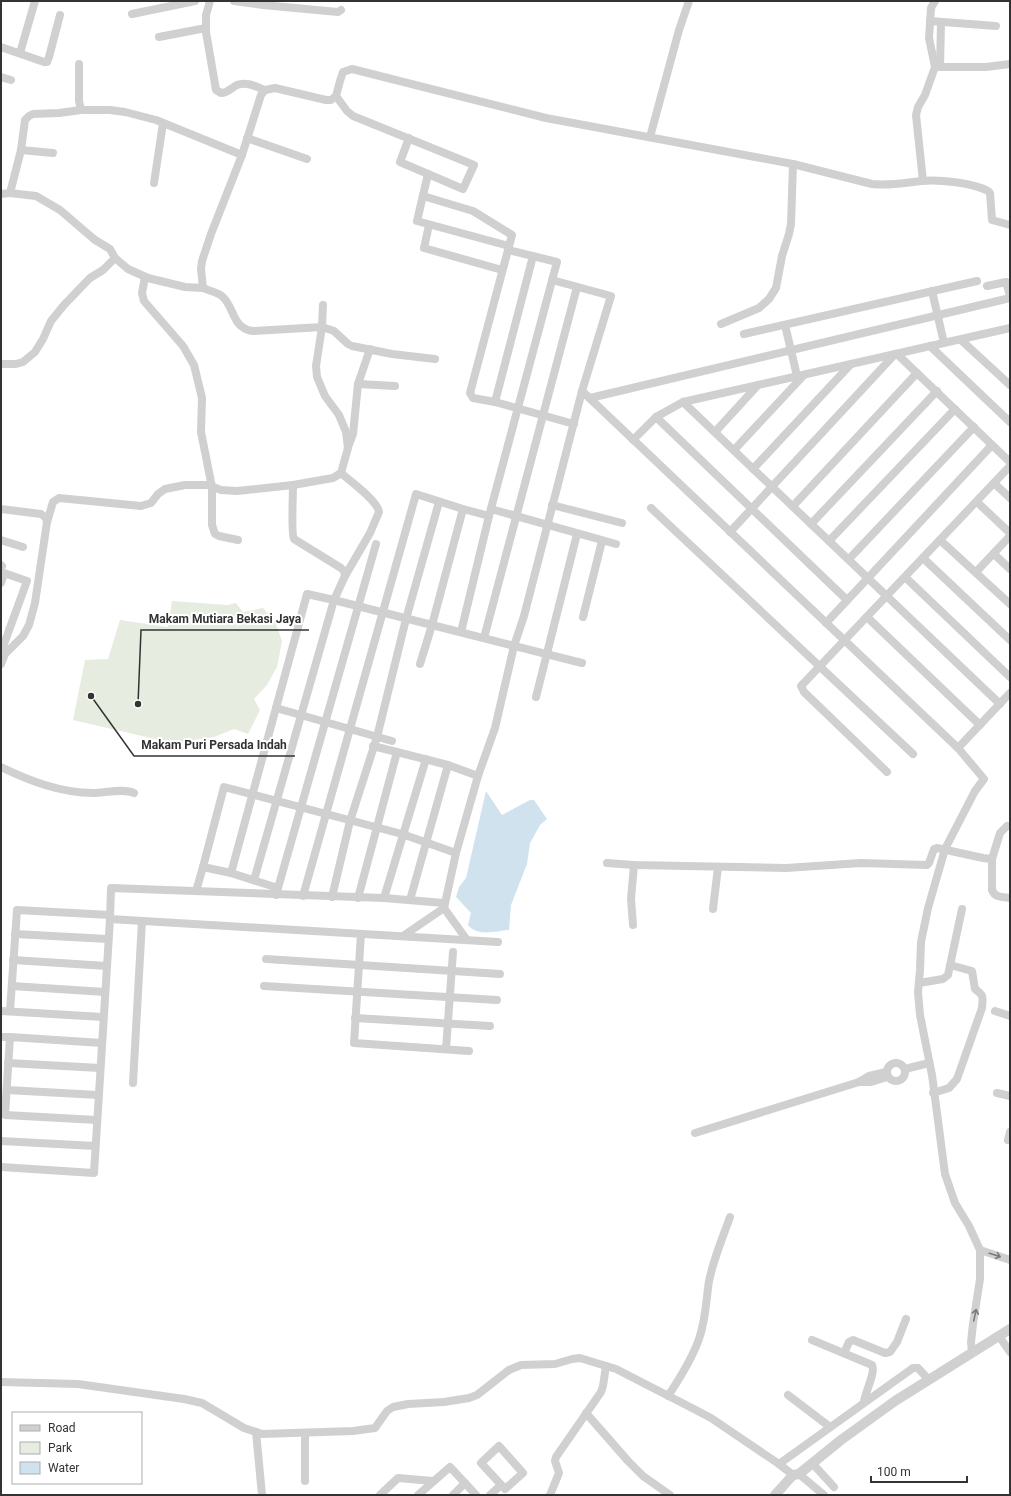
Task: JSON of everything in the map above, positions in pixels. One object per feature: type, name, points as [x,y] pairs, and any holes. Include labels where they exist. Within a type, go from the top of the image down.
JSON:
[{"type":"street","points":[[20,53],[35,1]]},
{"type":"street","points":[[132,14],[195,1]]},
{"type":"street","points":[[210,1],[206,15],[206,28],[214,80],[218,92],[225,93],[236,86],[249,84],[265,90],[274,88],[331,100],[336,96],[341,76],[346,71],[352,69],[546,118],[793,164],[857,181],[885,186],[923,180],[961,182],[987,190],[990,193],[992,220],[1010,225]]},
{"type":"street","points":[[234,1],[263,5],[293,4],[338,12],[341,10]]},
{"type":"street","points":[[650,137],[679,30],[689,1]]},
{"type":"street","points":[[935,1],[931,8],[929,38],[938,67]]},
{"type":"street","points":[[1,48],[47,62],[50,57],[60,15]]},
{"type":"street","points":[[930,21],[996,26]]},
{"type":"street","points":[[923,180],[916,115],[918,107],[938,67],[941,22]]},
{"type":"street","points":[[158,37],[206,28]]},
{"type":"street","points":[[79,64],[80,110]]},
{"type":"street","points":[[938,67],[986,67],[1010,64]]},
{"type":"street","points":[[1,77],[11,80]]},
{"type":"street","points":[[203,288],[201,269],[202,261],[242,155],[261,95],[265,90]]},
{"type":"street","points":[[336,96],[347,111],[353,116],[409,138],[474,165],[463,189],[400,162],[409,138]]},
{"type":"street","points":[[10,193],[21,150],[25,120],[33,114],[59,113],[80,110],[110,110],[125,112],[163,123],[242,155]]},
{"type":"street","points":[[154,183],[163,123]]},
{"type":"street","points":[[248,138],[306,158]]},
{"type":"street","points":[[21,150],[53,153]]},
{"type":"street","points":[[721,324],[759,308],[769,299],[776,288],[782,256],[791,224],[793,164]]},
{"type":"street","points":[[428,174],[417,222],[557,262],[490,513],[461,632]]},
{"type":"street","points":[[1,194],[10,193],[36,196],[60,210],[95,240],[110,249],[115,258],[128,269],[145,277],[185,287],[203,288],[222,296],[239,325],[246,330],[322,328],[334,331],[348,344],[392,354],[435,359]]},
{"type":"street","points":[[423,196],[473,211],[512,235],[470,396],[574,424]]},
{"type":"street","points":[[429,225],[424,248],[502,270]]},
{"type":"street","points":[[495,402],[533,256]]},
{"type":"street","points":[[1,364],[16,364],[23,362],[35,352],[51,321],[64,305],[90,278],[103,270],[115,258]]},
{"type":"street","points":[[145,277],[142,292],[144,301],[183,346],[194,365],[202,398],[201,432],[212,487],[212,519],[215,534],[238,540]]},
{"type":"street","points":[[404,936],[444,906],[456,853],[478,776],[495,728],[514,646],[524,616],[582,390],[611,296],[552,280]]},
{"type":"street","points":[[744,334],[976,281]]},
{"type":"street","points":[[590,398],[938,316],[1010,297],[1006,282],[987,286]]},
{"type":"street","points":[[484,638],[577,287]]},
{"type":"street","points":[[932,291],[944,343]]},
{"type":"street","points":[[323,305],[322,328],[316,366],[317,377],[325,396],[339,415],[346,432],[348,448]]},
{"type":"street","points":[[785,325],[791,350],[801,376]]},
{"type":"street","points":[[633,440],[656,417],[683,402],[1010,328]]},
{"type":"street","points":[[961,340],[1010,385]]},
{"type":"street","points":[[930,346],[1010,422]]},
{"type":"street","points":[[1,664],[3,653],[23,636],[29,625],[47,522],[53,502],[60,498],[141,506],[150,503],[165,489],[196,484],[208,485],[221,490],[237,490],[293,485],[333,478],[341,473],[353,434],[358,384],[370,349]]},
{"type":"street","points":[[896,354],[1010,462]]},
{"type":"street","points":[[730,532],[896,354]]},
{"type":"street","points":[[753,469],[851,364]]},
{"type":"street","points":[[793,506],[917,373]]},
{"type":"street","points":[[734,450],[801,376]]},
{"type":"street","points":[[358,384],[395,386]]},
{"type":"street","points":[[715,432],[758,385]]},
{"type":"street","points":[[582,390],[958,748],[984,779],[975,791],[945,849],[920,942],[918,992],[920,1016],[929,1063],[945,1174],[955,1203],[969,1226],[980,1250],[980,1279],[973,1324],[972,1353]]},
{"type":"street","points":[[811,524],[937,392]]},
{"type":"street","points":[[683,402],[1000,704]]},
{"type":"street","points":[[830,541],[955,409]]},
{"type":"street","points":[[656,417],[847,600]]},
{"type":"street","points":[[849,559],[974,427]]},
{"type":"street","points":[[826,623],[992,445]]},
{"type":"street","points":[[887,772],[802,689],[801,686],[1010,466]]},
{"type":"street","points":[[254,880],[334,600],[345,576],[370,533],[379,512],[378,506],[341,473]]},
{"type":"street","points":[[994,483],[1010,498]]},
{"type":"street","points":[[293,485],[292,535],[294,539],[341,568],[344,571],[345,576]]},
{"type":"street","points":[[303,896],[416,494],[463,509],[516,517],[616,544]]},
{"type":"street","points":[[332,897],[350,821],[377,737],[406,619],[439,502]]},
{"type":"street","points":[[977,502],[1010,533]]},
{"type":"street","points":[[552,505],[622,523]]},
{"type":"street","points":[[650,508],[912,754]]},
{"type":"street","points":[[1,509],[41,514],[46,518],[47,522]]},
{"type":"street","points":[[420,664],[463,509]]},
{"type":"street","points":[[536,697],[577,534]]},
{"type":"street","points":[[976,572],[1010,536]]},
{"type":"street","points":[[1,540],[23,547]]},
{"type":"street","points":[[940,540],[1010,604]]},
{"type":"street","points":[[583,617],[602,541]]},
{"type":"street","points":[[277,891],[357,606],[376,544]]},
{"type":"street","points":[[994,554],[1010,569]]},
{"type":"street","points":[[923,558],[1010,640]]},
{"type":"street","points":[[1,582],[4,573],[27,581],[4,647],[1,646]]},
{"type":"street","points":[[905,577],[1010,677]]},
{"type":"street","points":[[231,873],[307,594],[582,663]]},
{"type":"street","points":[[867,617],[980,725]]},
{"type":"street","points":[[958,748],[1010,694]]},
{"type":"street","points":[[276,708],[392,741]]},
{"type":"street","points":[[373,746],[448,765],[478,776]]},
{"type":"street","points":[[358,898],[397,752]]},
{"type":"street","points":[[384,898],[402,834],[426,760]]},
{"type":"street","points":[[410,900],[448,765]]},
{"type":"street","points":[[1,767],[40,784],[73,792],[98,793],[128,791],[134,793]]},
{"type":"street","points":[[196,892],[224,787],[377,829],[402,834],[456,853]]},
{"type":"street","points":[[1007,826],[1000,833],[992,859],[992,890],[993,894],[996,896],[1010,898]]},
{"type":"street","points":[[607,863],[634,865],[786,868],[861,863],[927,865],[930,863],[934,849],[937,848],[992,859]]},
{"type":"street","points":[[633,925],[631,899],[634,865]]},
{"type":"street","points":[[203,867],[254,880],[277,891]]},
{"type":"street","points":[[713,909],[718,867]]},
{"type":"street","points":[[1,1167],[94,1173],[111,888],[196,892],[277,891],[303,896],[410,900],[444,906],[467,940]]},
{"type":"street","points":[[919,983],[946,978],[962,909]]},
{"type":"street","points":[[10,1011],[17,910],[142,921],[498,942]]},
{"type":"street","points":[[133,1083],[142,921]]},
{"type":"street","points":[[15,934],[108,939]]},
{"type":"street","points":[[361,934],[354,1043],[469,1050]]},
{"type":"street","points":[[446,1049],[453,952]]},
{"type":"street","points":[[266,959],[500,974]]},
{"type":"street","points":[[14,960],[107,966]]},
{"type":"street","points":[[933,1093],[949,1088],[957,1079],[982,1008],[983,997],[982,994],[975,989],[972,971],[950,965]]},
{"type":"street","points":[[12,986],[105,992]]},
{"type":"street","points":[[264,986],[497,1000]]},
{"type":"street","points":[[1,1011],[103,1017]]},
{"type":"street","points":[[995,1011],[1010,1016]]},
{"type":"street","points":[[355,1018],[490,1026]]},
{"type":"street","points":[[1,1037],[102,1043]]},
{"type":"street","points":[[10,1037],[5,1115],[97,1120]]},
{"type":"street","points":[[8,1063],[100,1068]]},
{"type":"street","points":[[897,1063],[904,1069],[905,1074],[902,1079],[897,1082],[892,1081],[887,1075],[888,1067],[892,1064],[897,1063]]},
{"type":"street","points":[[904,1069],[929,1063]]},
{"type":"street","points":[[694,1133],[859,1082],[869,1076],[887,1075]]},
{"type":"street","points":[[6,1090],[98,1095]]},
{"type":"street","points":[[997,1093],[1010,1096]]},
{"type":"street","points":[[1,1141],[95,1146]]},
{"type":"street","points":[[668,1396],[679,1379],[699,1340],[711,1274],[730,1217]]},
{"type":"street","points":[[980,1250],[1010,1260]]},
{"type":"street","points":[[844,1353],[849,1342],[853,1340],[885,1353],[890,1352],[897,1342],[906,1319]]},
{"type":"street","points":[[775,1495],[796,1475],[881,1411],[1010,1329]]},
{"type":"street","points":[[999,1336],[1010,1352]]},
{"type":"street","points":[[812,1340],[870,1364],[873,1367],[873,1372],[866,1391],[864,1402]]},
{"type":"street","points":[[1,1382],[78,1384],[193,1400],[244,1428],[262,1434],[305,1433],[371,1430],[377,1427],[387,1411],[393,1407],[408,1404],[444,1402],[469,1398],[481,1392],[509,1370],[520,1365],[555,1364],[576,1358],[594,1361],[616,1369],[710,1418],[824,1495]]},
{"type":"street","points":[[550,1495],[559,1473],[555,1461],[556,1457],[601,1392],[606,1366]]},
{"type":"street","points":[[779,1464],[913,1368],[918,1368],[929,1380]]},
{"type":"street","points":[[788,1395],[830,1427]]},
{"type":"street","points":[[586,1413],[628,1462],[643,1476],[670,1495]]},
{"type":"street","points":[[256,1432],[262,1495]]},
{"type":"street","points":[[305,1433],[305,1481]]},
{"type":"street","points":[[499,1446],[523,1473],[505,1489],[501,1485],[481,1463],[499,1446]]},
{"type":"street","points":[[812,1463],[834,1487]]},
{"type":"street","points":[[418,1495],[450,1467],[476,1495]]},
{"type":"street","points":[[380,1495],[398,1478],[433,1481]]},
{"type":"street","points":[[453,1495],[465,1483]]},
{"type":"street","points":[[490,1495],[501,1485]]},
{"type":"green space","points":[[172,601],[227,605],[236,603],[243,612],[263,608],[275,621],[282,641],[277,667],[267,685],[254,699],[260,710],[248,734],[234,729],[214,737],[172,743],[73,720],[85,660],[108,659],[120,620],[168,627]]},
{"type":"water","points":[[486,791],[502,815],[530,800],[534,800],[547,819],[540,825],[530,843],[527,864],[511,905],[509,930],[481,932],[472,929],[468,925],[471,913],[456,897],[459,887],[466,878]]},
{"type":"place","name":"Makam Puri Persada Indah","points":[[91,696]]},
{"type":"place","name":"Makam Mutiara Bekasi Jaya","points":[[138,704]]}]
